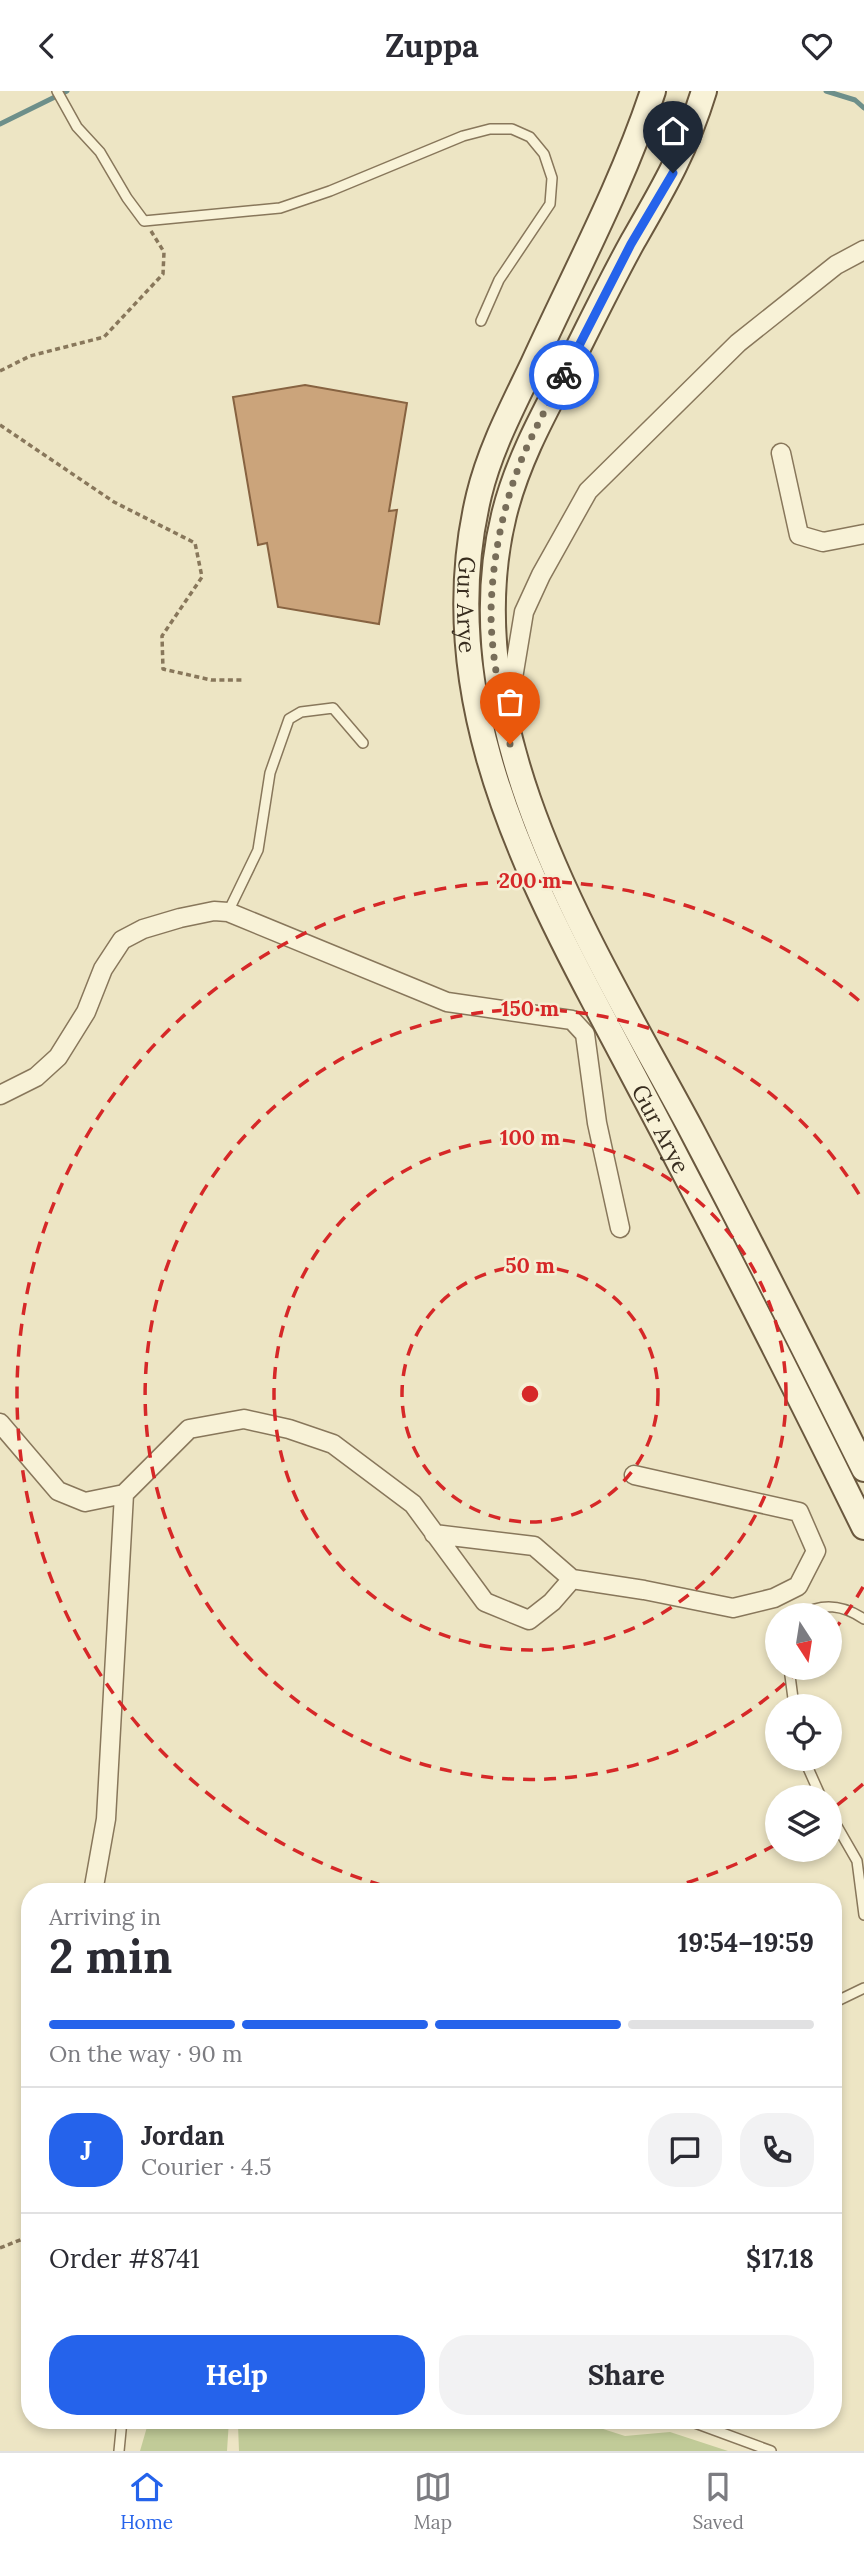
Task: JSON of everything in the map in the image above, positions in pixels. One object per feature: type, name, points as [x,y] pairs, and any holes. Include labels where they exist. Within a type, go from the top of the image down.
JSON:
[{"type":"main road","name":"Gur Arye","points":[[653,91],[625,163],[502,431],[480,491],[467,571],[466,614],[472,681],[493,777],[535,884],[765,1325],[864,1527]]},
{"type":"main road","name":"Gur Arye","points":[[704,91],[682,154],[631,244],[523,456],[509,498],[498,547],[491,613],[497,677],[505,722],[524,791],[558,873],[597,953],[788,1314],[864,1469]]},
{"type":"street","points":[[505,722],[524,613],[541,575],[588,491],[738,342],[836,265],[864,250]]},
{"type":"street","points":[[781,453],[799,535],[823,542],[864,534]]},
{"type":"street","points":[[0,1095],[36,1077],[58,1057],[86,1012],[103,969],[122,940],[143,929],[180,918],[214,911],[228,912],[447,1002],[572,1020],[585,1034],[597,1123],[620,1228]]},
{"type":"street","points":[[0,1423],[58,1491],[85,1502],[124,1493],[189,1429],[244,1419],[289,1429],[333,1444],[414,1504],[485,1602],[529,1620],[552,1602],[572,1579]]},
{"type":"street","points":[[435,1534],[534,1546],[572,1579],[733,1608],[774,1598],[798,1586],[816,1551],[799,1512],[634,1475]]},
{"type":"street","points":[[95,1883],[106,1819],[124,1493]]},
{"type":"lane","points":[[57,91],[77,127],[100,152],[144,221],[280,208],[330,191],[463,136],[490,129],[512,128],[530,137],[544,154],[552,179],[550,204],[499,280],[481,321]]},
{"type":"lane","points":[[228,912],[258,851],[270,773],[289,719],[301,712],[333,708],[363,743]]},
{"type":"lane","points":[[842,1608],[864,1619]]},
{"type":"lane","points":[[842,1835],[857,1861],[864,1915]]},
{"type":"lane","points":[[842,1999],[864,1988]]},
{"type":"lane","points":[[119,2451],[121,2429]]},
{"type":"lane","points":[[711,2429],[771,2451]]},
{"type":"path","points":[[0,371],[30,356],[104,337],[163,274],[164,252],[144,221]]},
{"type":"path","points":[[0,425],[114,502],[195,543],[202,577],[162,636],[163,669],[211,680],[244,680]]},
{"type":"path","points":[[0,2248],[21,2240]]},
{"type":"green space","points":[[146,2429],[228,2429],[227,2451],[140,2451]]},
{"type":"green space","points":[[238,2429],[603,2429],[625,2436],[670,2432],[728,2451],[239,2451]]},
{"type":"building","points":[[305,385],[407,403],[389,511],[397,510],[379,624],[278,607],[267,543],[258,545],[233,397]]},
{"type":"waterway","points":[[0,124],[67,91]]},
{"type":"waterway","points":[[826,91],[855,100],[864,108]]},
{"type":"way so far","points":[[510,744],[497,677],[491,613],[493,582],[512,488],[523,456],[564,375]]},
{"type":"route","points":[[564,375],[631,244],[673,173]]}]
